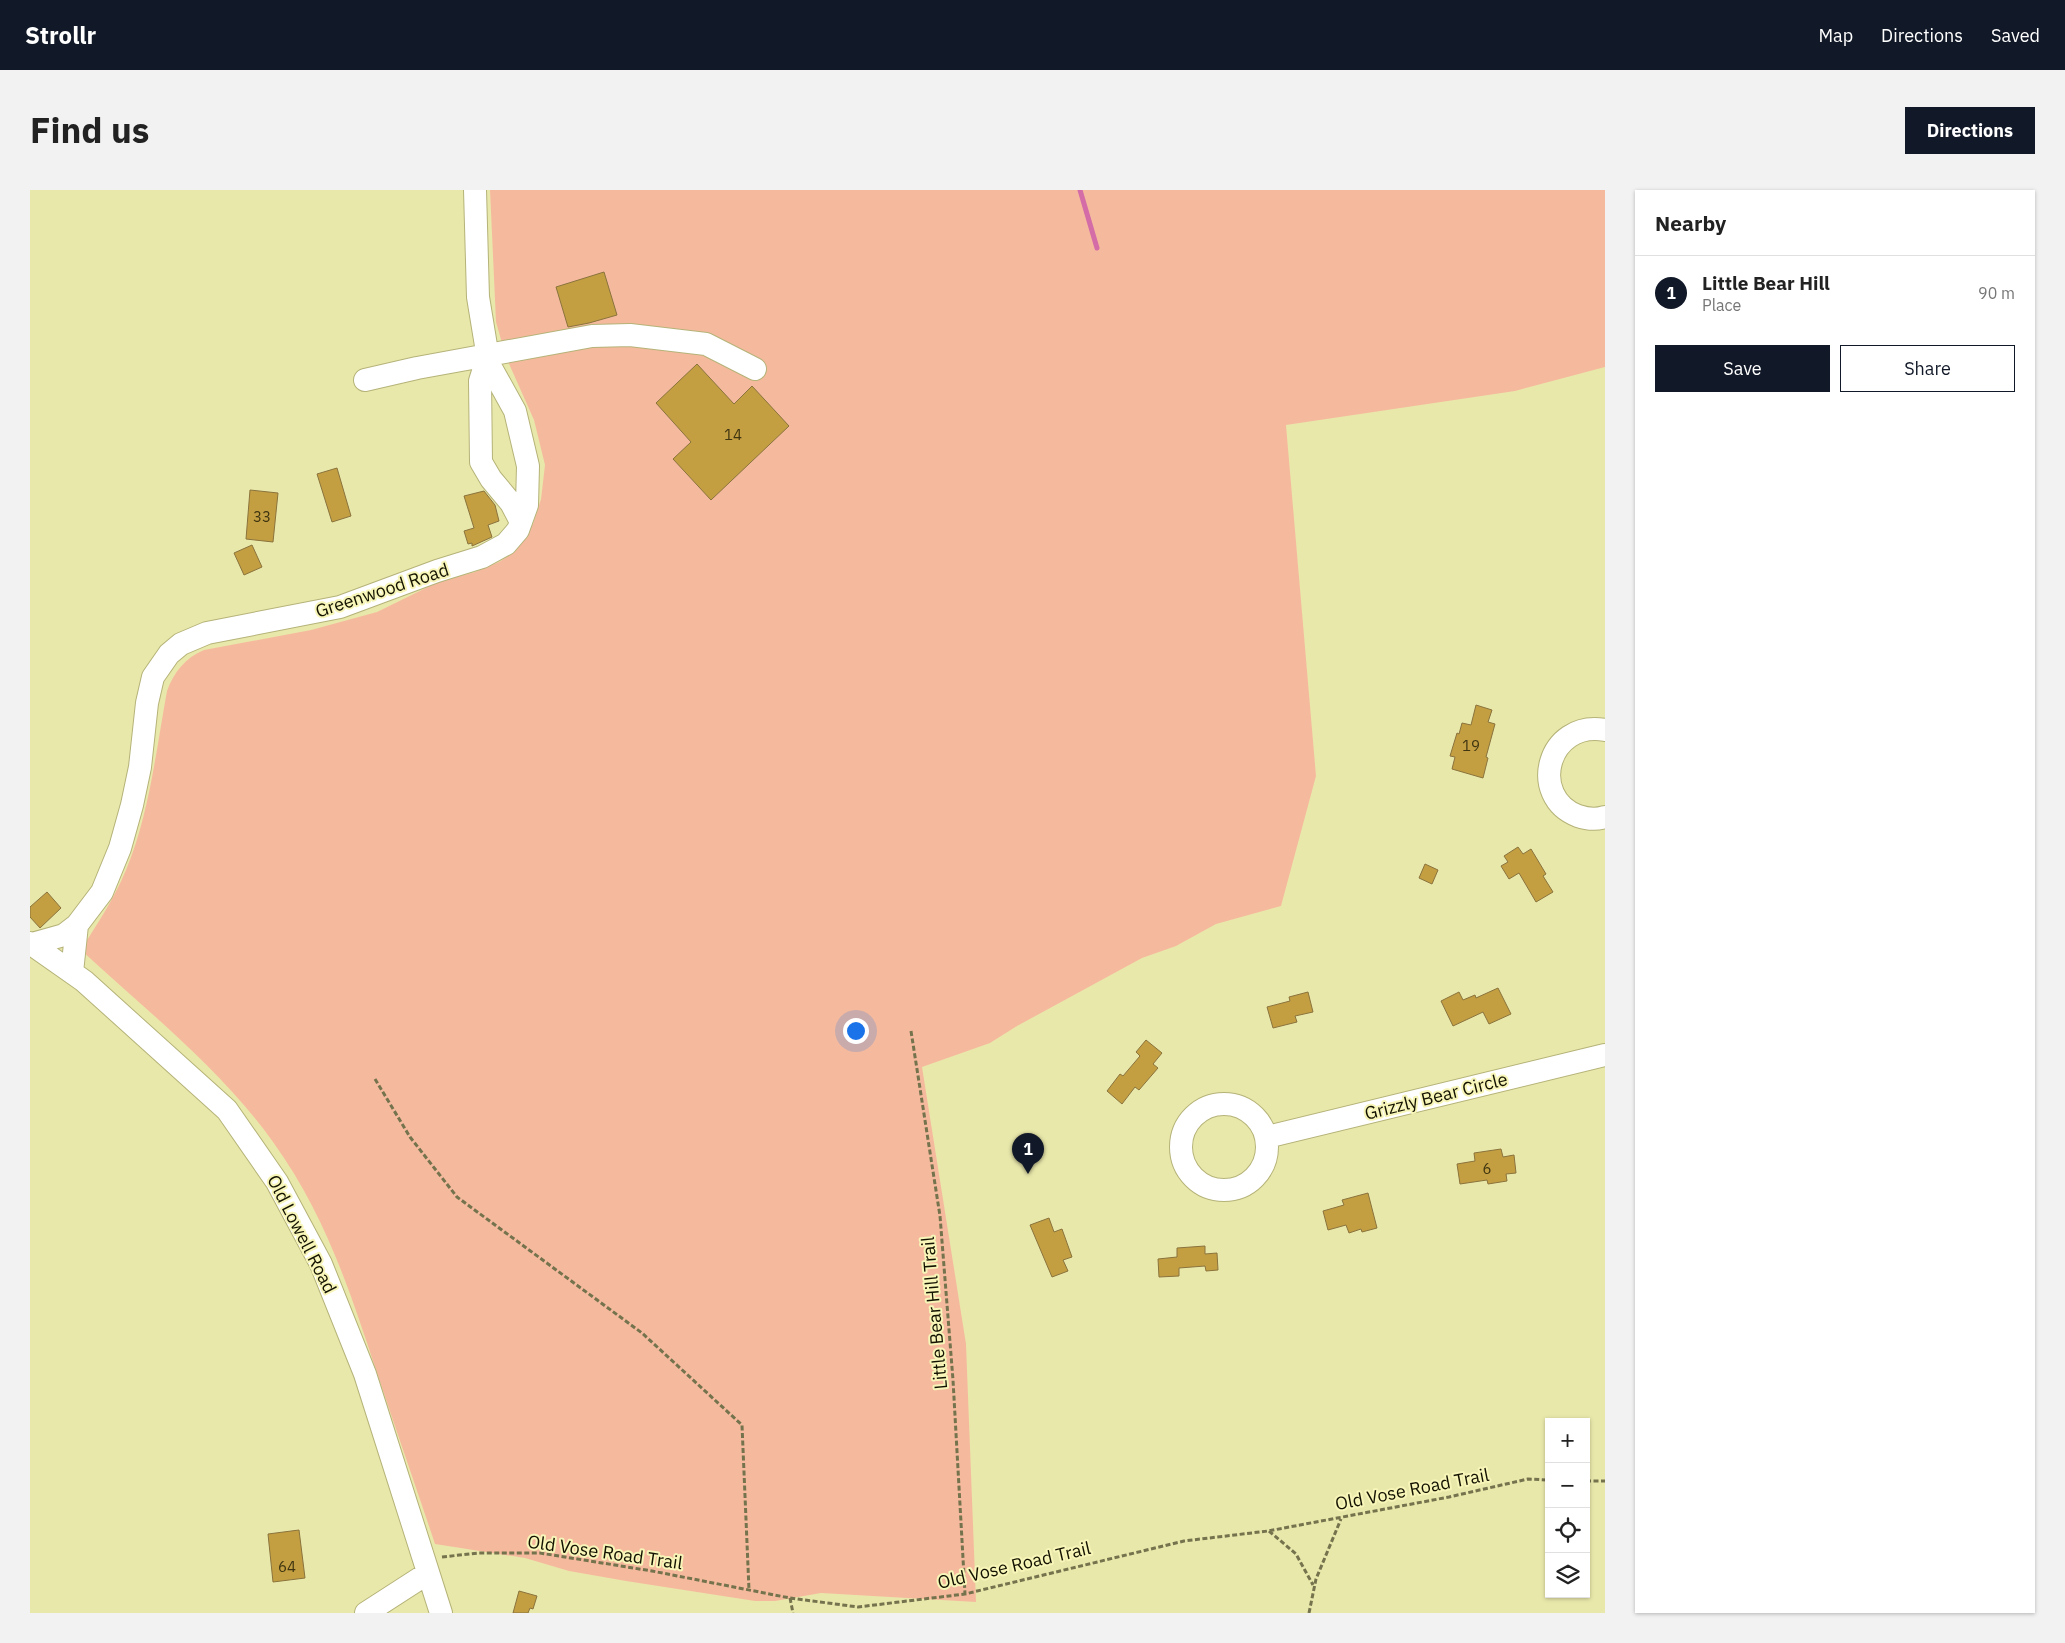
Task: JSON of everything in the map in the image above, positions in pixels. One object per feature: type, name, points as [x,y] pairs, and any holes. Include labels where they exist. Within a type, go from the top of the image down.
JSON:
[{"type":"street","name":"Greenwood Road","points":[[72,972],[78,925],[102,892],[120,848],[140,767],[149,694],[154,677],[169,654],[181,644],[207,633],[340,607],[437,571],[482,557],[506,544],[518,530],[527,506],[528,466],[515,410],[489,364],[478,298],[475,190]]},
{"type":"street","points":[[365,380],[417,368],[592,336],[630,335],[706,344],[755,369]]},
{"type":"street","points":[[488,356],[480,381],[481,462],[491,479],[511,503],[521,522]]},
{"type":"street","points":[[1605,730],[1594,728],[1578,731],[1565,739],[1555,750],[1550,763],[1549,778],[1553,792],[1560,804],[1572,813],[1585,818],[1605,817]]},
{"type":"street","points":[[31,944],[64,935],[78,925]]},
{"type":"street","name":"Old Lowell Road","points":[[31,944],[72,972],[133,1023],[227,1110],[278,1182],[320,1264],[362,1366],[441,1613]]},
{"type":"street","name":"Grizzly Bear Circle","points":[[1266,1137],[1605,1055]]},
{"type":"street","points":[[366,1613],[425,1566]]},
{"type":"path","name":"Little Bear Hill Trail","points":[[911,1031],[940,1216],[954,1380],[965,1594]]},
{"type":"path","points":[[375,1079],[410,1137],[457,1197],[642,1334],[742,1426],[749,1590]]},
{"type":"path","name":"Old Vose Road Trail","points":[[425,1566],[478,1553],[540,1553],[652,1571],[790,1598],[858,1607],[965,1594],[1184,1541],[1268,1531],[1448,1497],[1528,1479],[1545,1480]]},
{"type":"path","points":[[1590,1481],[1605,1481]]},
{"type":"path","points":[[1309,1613],[1314,1586],[1341,1518]]},
{"type":"path","points":[[1268,1531],[1296,1554],[1314,1586]]},
{"type":"path","points":[[790,1598],[793,1613]]},
{"type":"shaded area","points":[[490,190],[1605,190],[1605,367],[1515,391],[1286,425],[1316,776],[1281,906],[1216,924],[1176,946],[1142,958],[1017,1026],[990,1043],[922,1067],[966,1344],[976,1602],[821,1593],[775,1601],[755,1601],[569,1571],[525,1558],[435,1544],[344,1277],[320,1222],[291,1168],[253,1115],[207,1065],[81,950],[116,891],[134,849],[151,782],[167,691],[173,678],[186,661],[204,650],[311,630],[377,612],[438,582],[475,572],[499,562],[513,553],[533,524],[541,499],[545,465],[534,420],[506,357],[496,322]]},
{"type":"building","points":[[604,272],[617,315],[568,327],[556,287]]},
{"type":"building","points":[[697,364],[734,404],[752,386],[789,426],[711,500],[673,459],[691,442],[656,403]]},
{"type":"building","points":[[337,468],[351,516],[332,522],[317,474]]},
{"type":"building","points":[[250,490],[278,493],[273,542],[246,539]]},
{"type":"building","points":[[484,491],[495,505],[499,521],[488,525],[492,537],[472,546],[472,543],[468,544],[464,531],[474,528],[464,496]]},
{"type":"building","points":[[252,545],[262,567],[244,575],[234,553]]},
{"type":"building","points":[[1476,705],[1492,710],[1488,722],[1495,724],[1486,757],[1488,758],[1483,778],[1452,769],[1455,757],[1450,756],[1462,723],[1471,725]]},
{"type":"building","points":[[1518,847],[1523,854],[1531,849],[1546,874],[1543,876],[1553,892],[1536,902],[1519,873],[1509,879],[1501,866],[1508,862],[1504,856]]},
{"type":"building","points":[[1425,864],[1438,870],[1432,884],[1419,878]]},
{"type":"building","points":[[47,892],[61,908],[40,928],[30,917],[30,907]]},
{"type":"building","points":[[1498,988],[1511,1014],[1489,1024],[1483,1012],[1453,1026],[1441,1001],[1459,992],[1463,1000],[1475,995],[1476,998]]},
{"type":"building","points":[[1308,992],[1313,1012],[1295,1016],[1297,1022],[1273,1028],[1267,1007],[1290,1001],[1289,997]]},
{"type":"building","points":[[1146,1040],[1162,1053],[1153,1064],[1158,1068],[1139,1090],[1135,1087],[1122,1104],[1107,1091],[1120,1074],[1123,1076],[1140,1056],[1136,1052]]},
{"type":"building","points":[[1501,1149],[1503,1157],[1514,1155],[1516,1173],[1506,1174],[1507,1181],[1488,1184],[1487,1180],[1460,1184],[1457,1164],[1475,1161],[1474,1153]]},
{"type":"building","points":[[1368,1193],[1377,1228],[1362,1232],[1361,1229],[1349,1233],[1346,1225],[1328,1230],[1323,1211],[1344,1205],[1342,1200]]},
{"type":"building","points":[[1049,1218],[1054,1232],[1062,1229],[1072,1257],[1063,1260],[1068,1271],[1052,1277],[1030,1225]]},
{"type":"building","points":[[1205,1246],[1205,1254],[1217,1253],[1218,1270],[1206,1271],[1205,1266],[1179,1268],[1179,1276],[1159,1277],[1158,1259],[1177,1257],[1177,1248]]},
{"type":"building","points":[[299,1530],[305,1578],[273,1582],[268,1534]]},
{"type":"building","points":[[519,1591],[537,1596],[533,1609],[530,1608],[528,1613],[513,1613]]},
{"type":"waterway","points":[[1080,190],[1097,248]]},
{"type":"place","name":"Little Bear Hill","points":[[1028,1174]]}]
